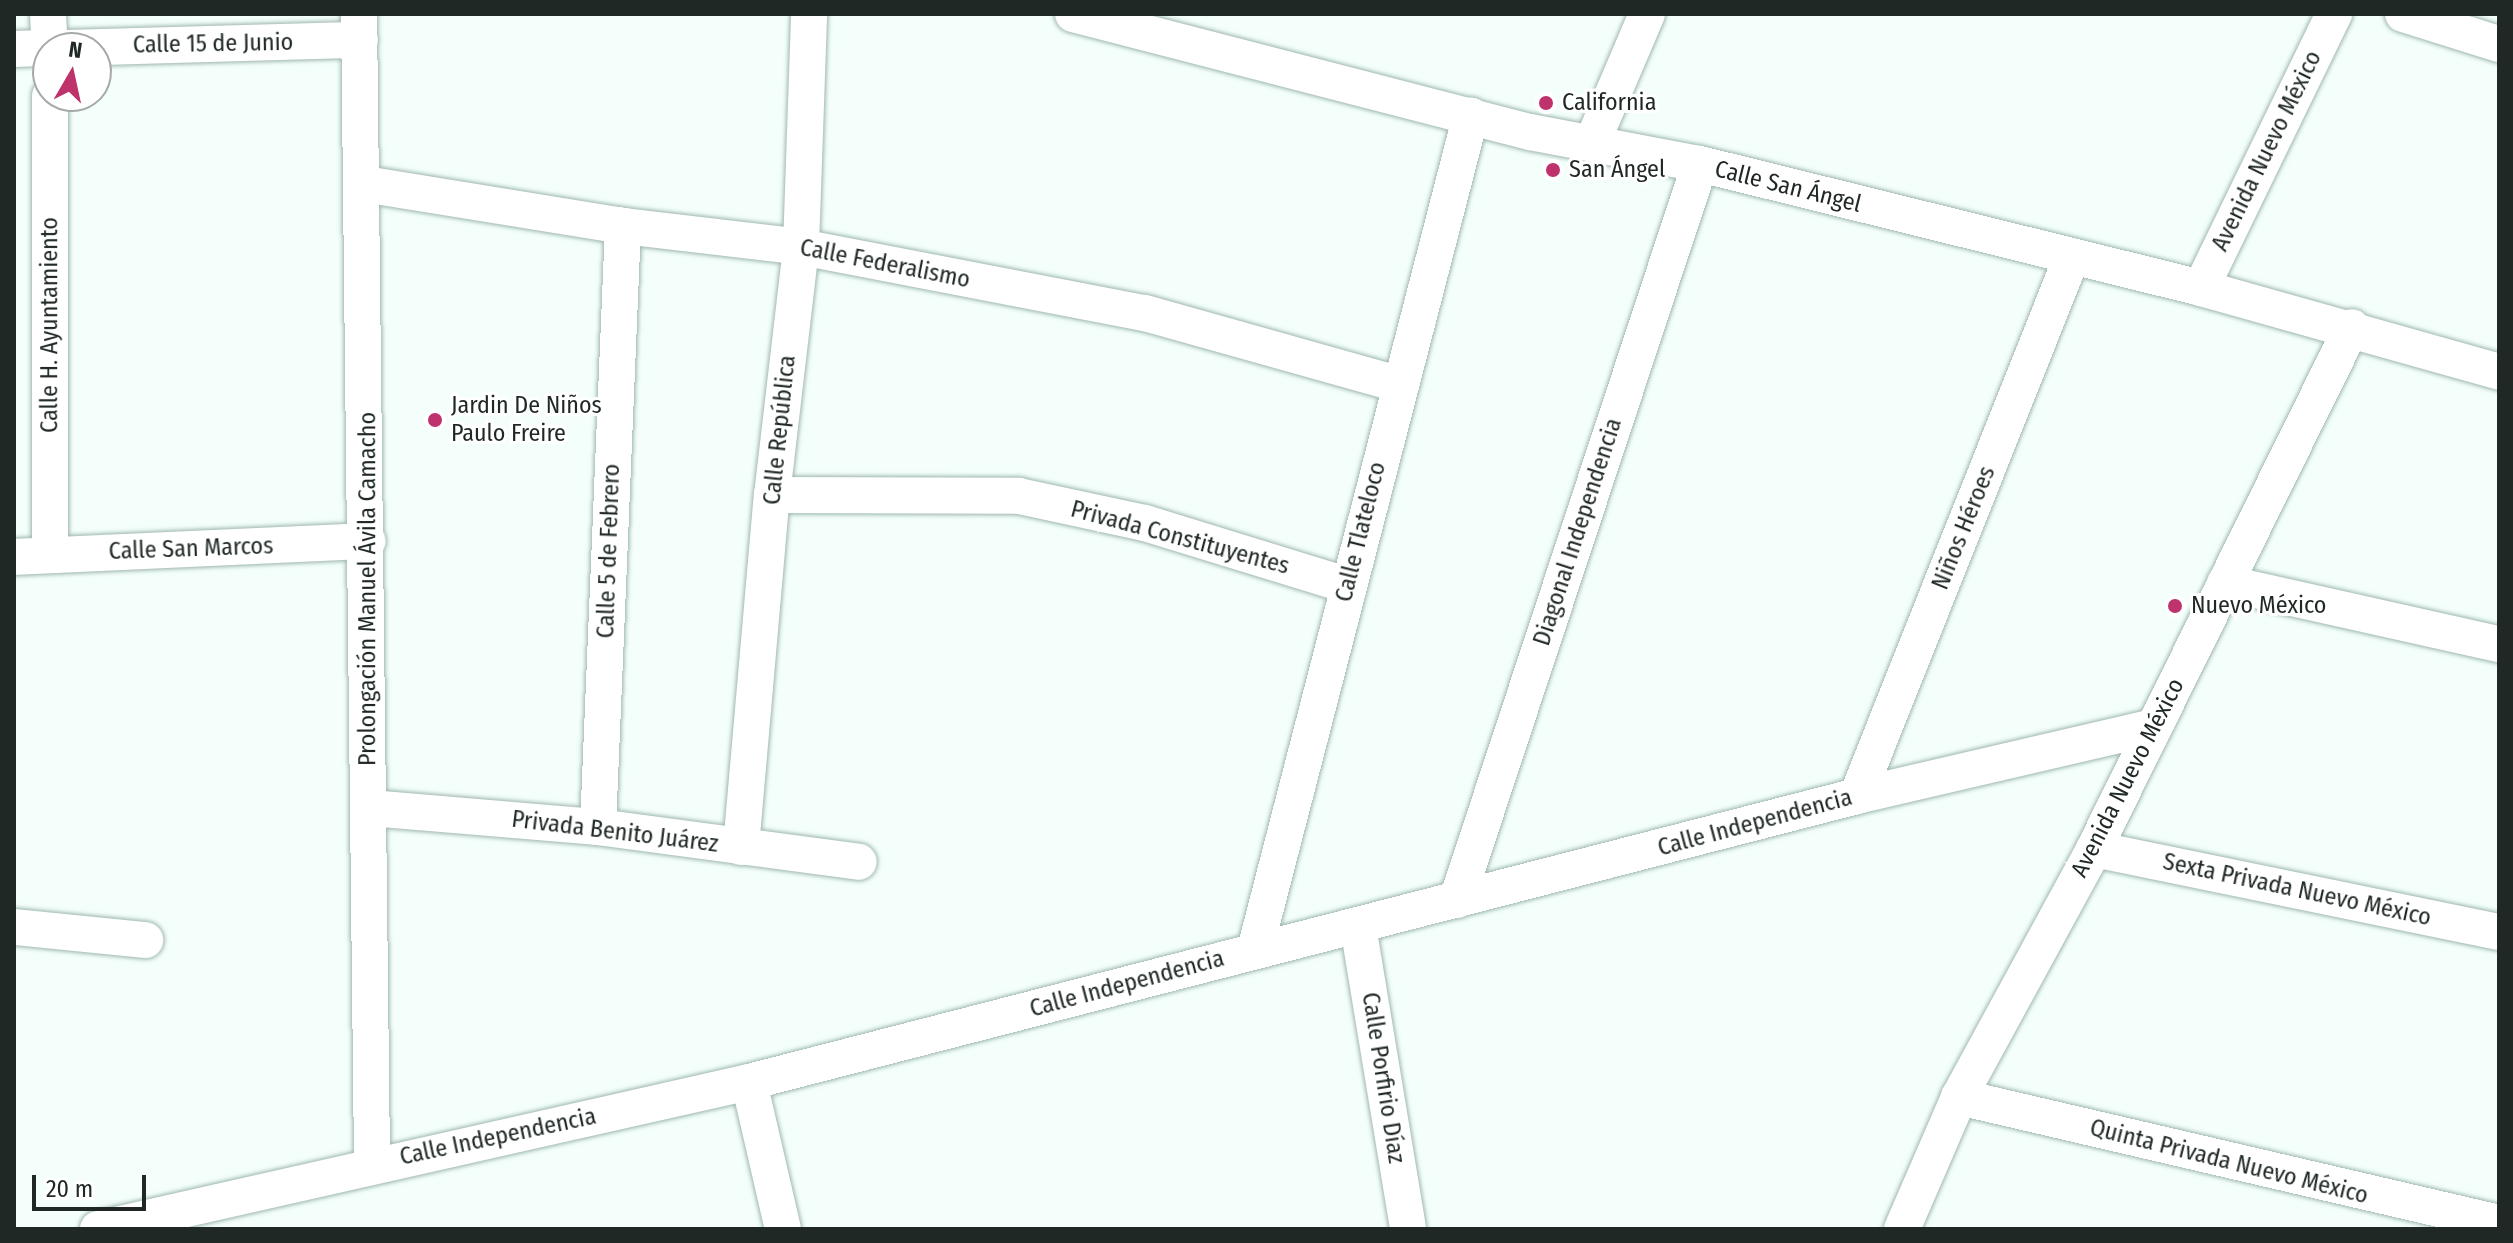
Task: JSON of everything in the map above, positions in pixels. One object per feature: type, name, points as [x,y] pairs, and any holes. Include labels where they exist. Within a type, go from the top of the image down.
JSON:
[{"type":"street","name":"Calle República","points":[[741,847],[772,495],[801,247],[809,14]]},
{"type":"street","name":"Calle San Ángel","points":[[1073,14],[1162,25],[1471,115],[1700,164],[2071,259],[2201,288],[2352,327],[2499,372]]},
{"type":"street","points":[[1592,143],[1647,14]]},
{"type":"street","name":"Avenida Nuevo México","points":[[2201,288],[2334,14]]},
{"type":"street","points":[[2403,14],[2499,44]]},
{"type":"street","name":"Calle 15 de Junio","points":[[112,45],[359,27]]},
{"type":"street","name":"Prolongación Manuel Ávila Camacho","points":[[359,27],[364,184],[372,1164]]},
{"type":"street","name":"Calle H. Ayuntamiento","points":[[50,112],[50,555]]},
{"type":"street","name":"Calle Tlateloco","points":[[1255,950],[1398,384],[1471,115]]},
{"type":"street","name":"Diagonal Independencia","points":[[1457,900],[1700,164]]},
{"type":"street","name":"Calle Federalismo","points":[[364,184],[623,226],[801,247],[1145,313],[1398,384]]},
{"type":"street","name":"Calle 5 de Febrero","points":[[598,827],[623,226]]},
{"type":"street","name":"Niños Héroes","points":[[1857,796],[2071,259]]},
{"type":"street","name":"Avenida Nuevo México","points":[[1902,1229],[1959,1097],[2094,849],[2352,327]]},
{"type":"street","name":"Privada Constituyentes","points":[[772,495],[1019,496],[1145,523],[1347,585]]},
{"type":"street","name":"Calle San Marcos","points":[[14,557],[368,541]]},
{"type":"street","points":[[2225,583],[2499,644]]},
{"type":"street","name":"Calle Independencia","points":[[98,1229],[163,1222],[372,1164],[749,1082],[1857,796],[2154,727]]},
{"type":"street","name":"Privada Benito Juárez","points":[[370,808],[598,827],[859,862]]},
{"type":"street","name":"Sexta Privada Nuevo México","points":[[2094,849],[2499,932]]},
{"type":"street","name":"Calle Porfirio Díaz","points":[[1358,926],[1408,1229]]},
{"type":"street","points":[[14,927],[145,940]]},
{"type":"street","points":[[749,1082],[783,1229]]},
{"type":"street","name":"Quinta Privada Nuevo México","points":[[1959,1097],[2499,1223]]},
{"type":"place","name":"California","points":[[1546,103]]},
{"type":"place","name":"San Ángel","points":[[1553,170]]},
{"type":"place","name":"Jardin De Niños Paulo Freire","points":[[435,420]]},
{"type":"place","name":"Nuevo México","points":[[2175,606]]}]
